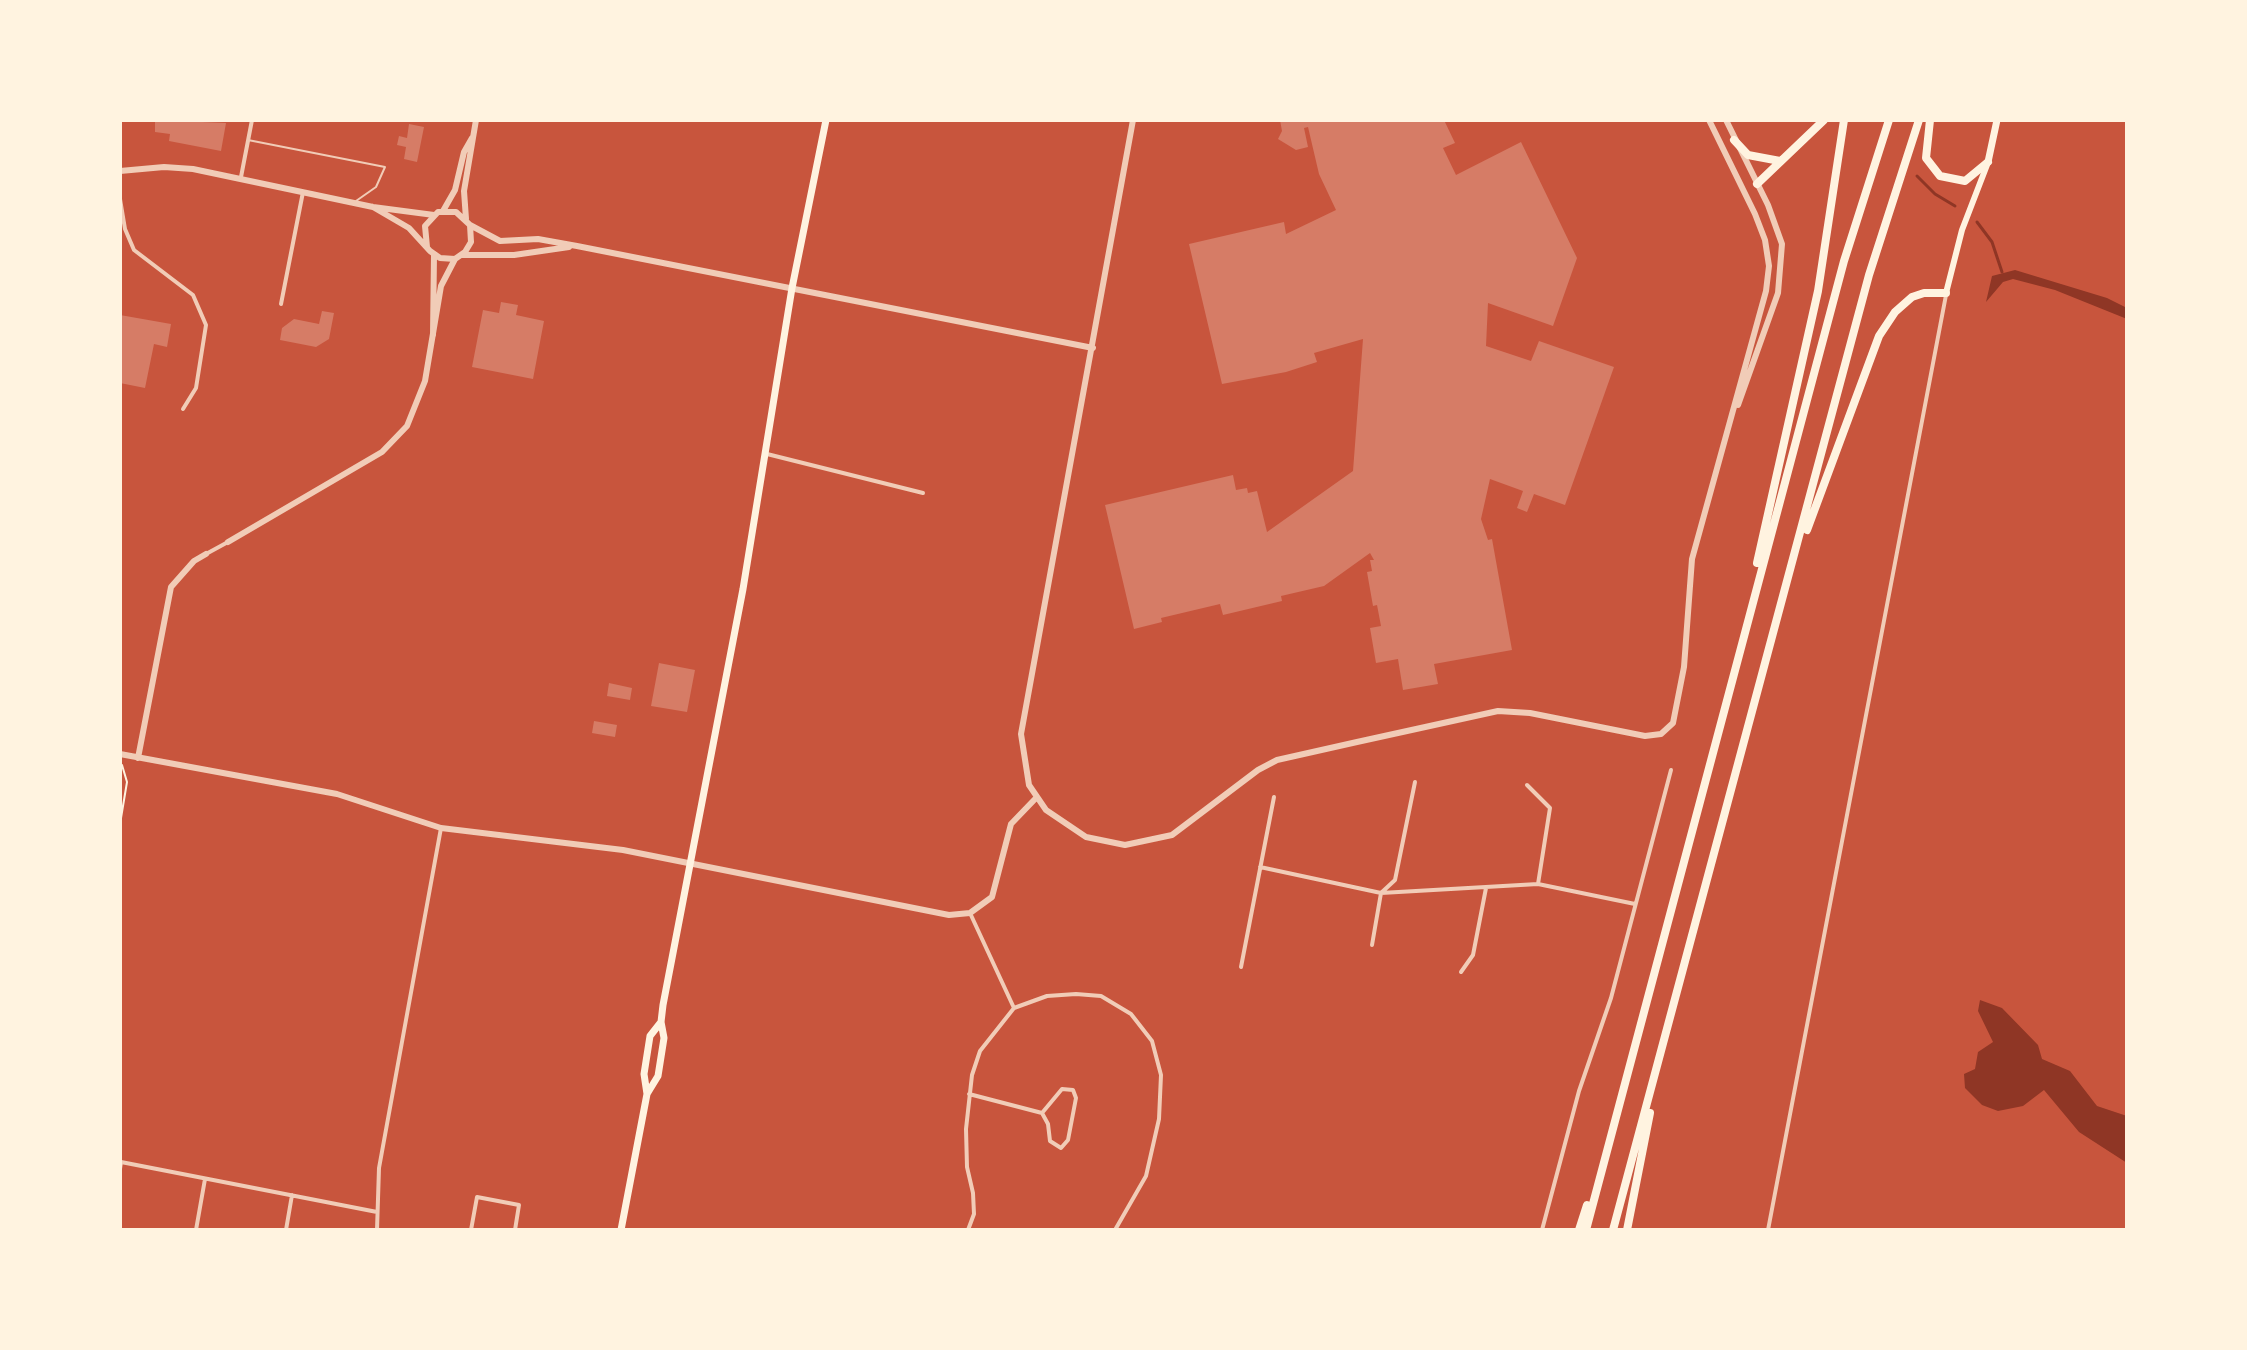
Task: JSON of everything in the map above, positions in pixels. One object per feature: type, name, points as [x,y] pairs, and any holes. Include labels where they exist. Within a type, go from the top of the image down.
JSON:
[{"type":"highway","points":[[1735,664],[1818,291],[1844,120]]},
{"type":"highway","points":[[1586,1230],[1857,215],[1889,120]]},
{"type":"highway","points":[[1613,1230],[1873,262],[1919,120]]},
{"type":"highway","points":[[1930,120],[1926,158],[1940,176],[1956,182],[1965,181],[1978,174],[1988,162]]},
{"type":"highway","points":[[1757,184],[1821,123]]},
{"type":"highway","points":[[1734,140],[1748,155],[1780,161]]},
{"type":"highway","points":[[1780,610],[1832,455],[1879,336],[1895,312],[1912,297],[1924,293],[1946,293]]},
{"type":"highway","points":[[1627,1230],[1664,1042]]},
{"type":"highway","points":[[1579,1230],[1608,1140]]},
{"type":"main road","points":[[647,1094],[658,1076],[664,1038],[661,1022],[767,454],[792,288],[826,120]]},
{"type":"main road","points":[[1946,293],[1962,230],[1988,162],[1997,120]]},
{"type":"main road","points":[[621,1230],[647,1094],[644,1074],[650,1036],[661,1022]]},
{"type":"street","points":[[241,177],[252,120]]},
{"type":"street","points":[[138,758],[171,587],[194,561],[382,452],[407,426],[417,406],[441,286],[471,242],[464,201],[476,120]]},
{"type":"street","points":[[1133,120],[1024,711],[1022,753],[1029,785],[1036,798],[1070,829],[1104,842],[1125,845],[1172,835],[1258,770],[1277,760],[1479,714],[1522,712],[1628,733],[1661,734],[1677,715],[1692,559],[1766,291],[1769,266],[1765,240],[1750,203],[1709,120]]},
{"type":"street","points":[[1726,120],[1764,196],[1782,244],[1782,272],[1748,385],[1732,418]]},
{"type":"street","points":[[443,211],[455,190],[464,152],[472,138]]},
{"type":"street","points":[[120,171],[164,167],[241,177],[373,207],[434,215]]},
{"type":"street","points":[[1743,191],[1757,184]]},
{"type":"street","points":[[281,304],[303,190]]},
{"type":"street","points":[[1750,203],[1764,196]]},
{"type":"street","points":[[120,199],[125,229],[134,250],[193,295],[206,325],[196,388],[183,409]]},
{"type":"street","points":[[373,207],[409,228],[434,255],[433,336]]},
{"type":"street","points":[[427,247],[425,226],[434,215],[443,211],[456,212],[500,241],[538,239],[577,246],[1093,348]]},
{"type":"street","points":[[434,255],[514,255],[577,246]]},
{"type":"street","points":[[1768,1230],[1946,293]]},
{"type":"street","points":[[767,454],[923,493]]},
{"type":"street","points":[[120,754],[337,794],[441,828],[490,837],[607,847],[935,913],[970,913],[992,897],[1011,824],[1036,798]]},
{"type":"street","points":[[1542,1230],[1579,1091],[1611,998],[1671,770]]},
{"type":"street","points":[[1372,945],[1381,893],[1395,880],[1415,782]]},
{"type":"street","points":[[1527,785],[1550,808],[1538,884]]},
{"type":"street","points":[[1241,967],[1274,797]]},
{"type":"street","points":[[377,1230],[379,1168],[441,828]]},
{"type":"street","points":[[1260,867],[1381,893],[1538,884],[1635,904]]},
{"type":"street","points":[[1461,972],[1473,955],[1486,888]]},
{"type":"street","points":[[970,913],[1014,1008]]},
{"type":"street","points":[[968,1230],[974,1214],[966,1146],[969,1094],[980,1051],[1014,1008],[1047,996],[1101,996],[1131,1014],[1152,1041],[1161,1075],[1159,1119],[1146,1176],[1115,1230]]},
{"type":"street","points":[[969,1094],[1042,1113],[1048,1124],[1050,1141],[1061,1148],[1068,1140],[1075,1093],[1062,1089],[1042,1113]]},
{"type":"street","points":[[120,1169],[121,1162],[377,1212]]},
{"type":"street","points":[[196,1230],[205,1179]]},
{"type":"street","points":[[286,1230],[292,1195]]},
{"type":"street","points":[[471,1230],[477,1197],[519,1205],[515,1230]]},
{"type":"lane","points":[[248,140],[385,167],[376,187],[355,202]]},
{"type":"path","points":[[120,824],[127,782],[122,765]]},
{"type":"shaded area","points":[[2015,270],[2107,298],[2127,308],[2127,319],[2055,290],[2013,279],[2003,282],[1986,302],[1992,276]]},
{"type":"shaded area","points":[[1980,1000],[2002,1008],[2038,1045],[2042,1059],[2070,1071],[2097,1106],[2127,1116],[2127,1163],[2079,1132],[2044,1090],[2023,1106],[1998,1111],[1982,1105],[1965,1088],[1964,1074],[1975,1069],[1978,1052],[1993,1042],[1978,1011]]},
{"type":"building","points":[[155,120],[226,123],[221,151],[169,141],[170,134],[155,132]]},
{"type":"building","points":[[1280,120],[1444,120],[1455,143],[1443,148],[1456,175],[1521,142],[1577,258],[1553,326],[1488,303],[1486,346],[1531,361],[1539,341],[1614,367],[1565,505],[1534,494],[1527,512],[1517,508],[1523,491],[1490,479],[1481,519],[1488,540],[1492,539],[1512,650],[1434,664],[1438,684],[1403,690],[1398,659],[1376,663],[1370,628],[1381,626],[1377,605],[1373,606],[1367,572],[1372,571],[1370,560],[1374,560],[1370,553],[1324,586],[1281,596],[1282,601],[1223,615],[1220,604],[1161,618],[1162,622],[1134,629],[1105,505],[1233,475],[1236,490],[1247,488],[1248,493],[1257,491],[1267,532],[1353,471],[1363,339],[1314,353],[1317,362],[1286,372],[1222,384],[1189,244],[1284,222],[1286,234],[1336,210],[1319,174],[1308,127],[1304,128],[1308,147],[1296,150],[1278,139],[1282,131]]},
{"type":"building","points":[[409,124],[424,127],[417,162],[404,159],[406,147],[397,145],[399,136],[407,138]]},
{"type":"building","points":[[501,302],[518,305],[516,315],[544,321],[533,379],[472,367],[483,310],[499,313]]},
{"type":"building","points":[[322,311],[334,313],[329,339],[316,347],[280,340],[282,328],[294,319],[319,324]]},
{"type":"building","points":[[120,315],[171,324],[167,347],[154,344],[145,388],[120,383]]},
{"type":"building","points":[[659,663],[695,670],[687,712],[651,706]]},
{"type":"building","points":[[609,683],[632,688],[630,700],[607,696]]},
{"type":"building","points":[[594,721],[617,725],[615,737],[592,733]]},
{"type":"waterway","points":[[1917,176],[1935,194],[1955,206]]},
{"type":"waterway","points":[[1977,222],[1992,242],[2002,272]]}]
